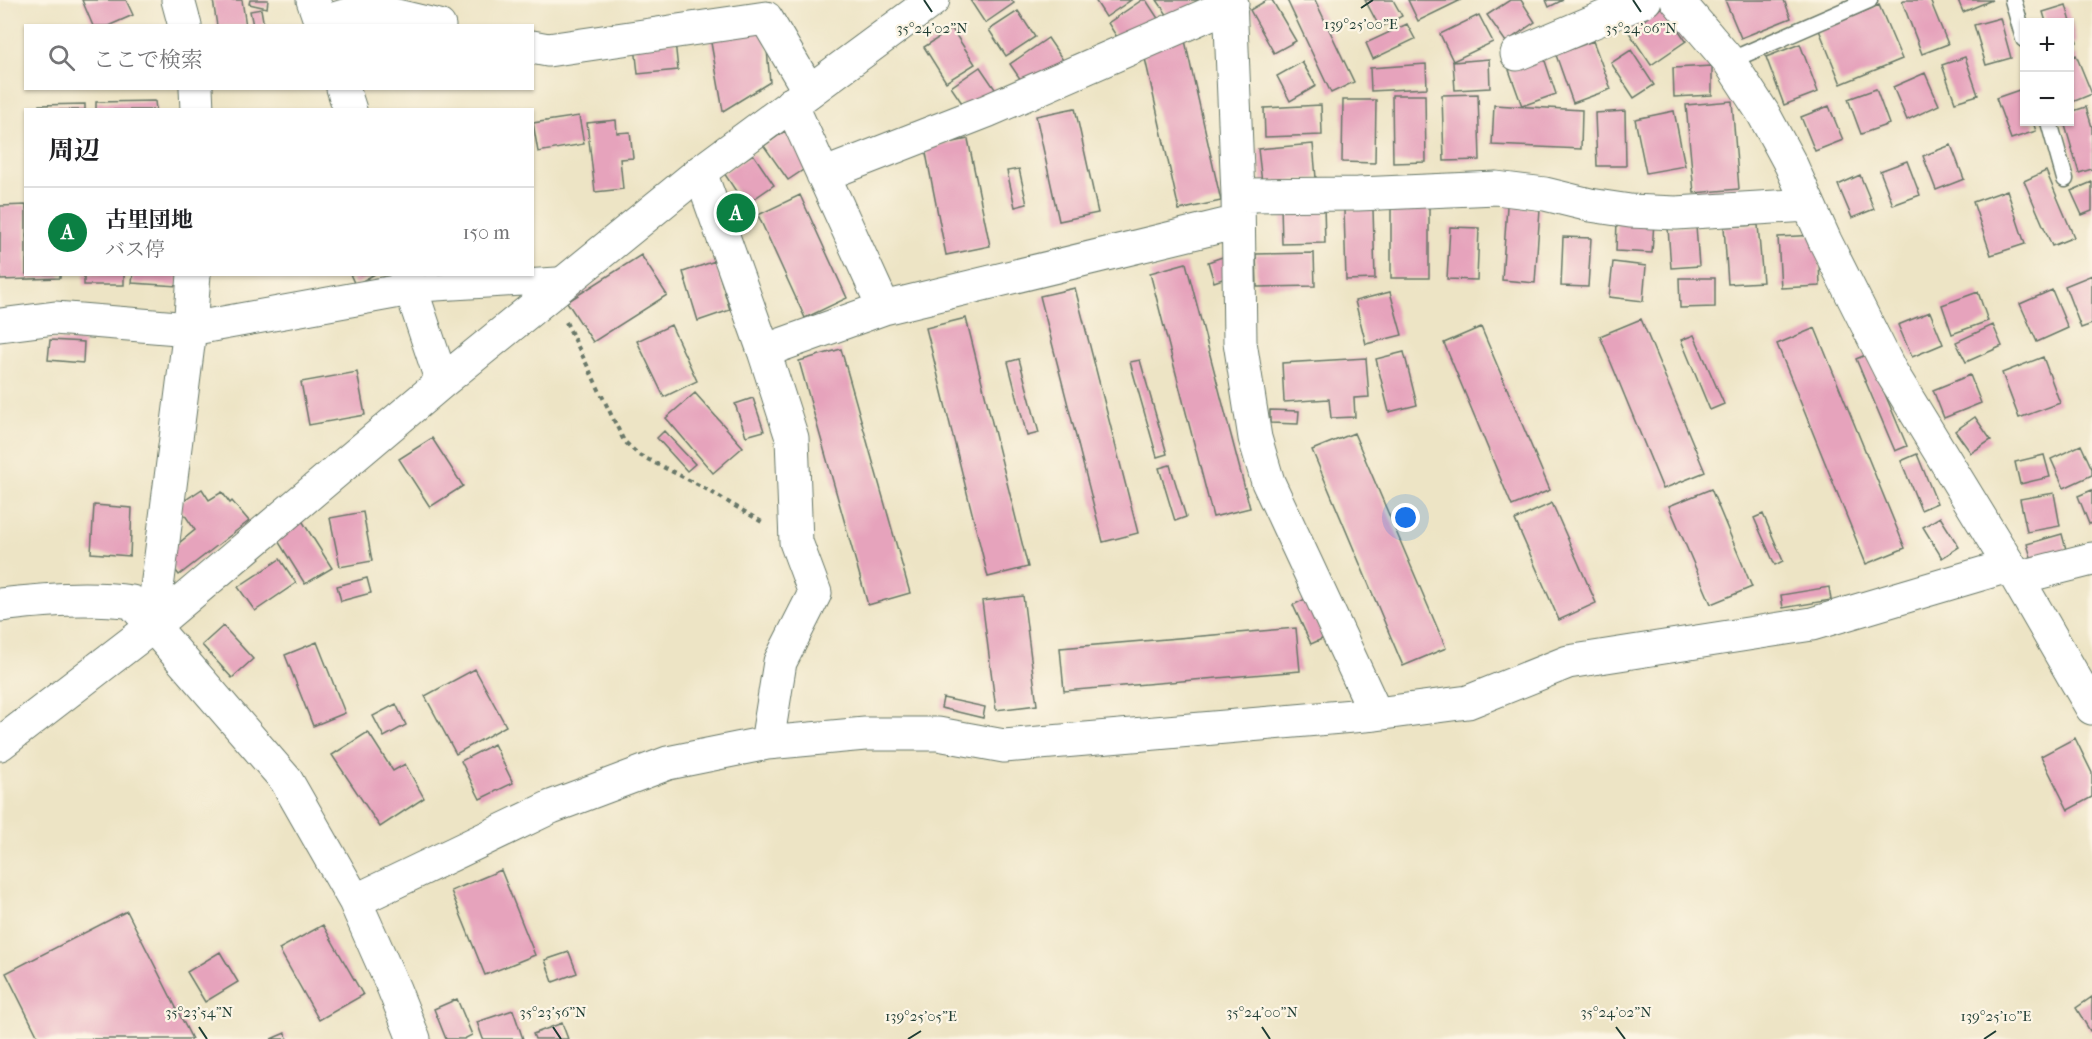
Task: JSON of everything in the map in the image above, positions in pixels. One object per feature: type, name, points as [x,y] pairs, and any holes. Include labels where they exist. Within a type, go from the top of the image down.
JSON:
[{"type":"street","points":[[178,0],[184,24]]},
{"type":"street","points":[[0,744],[152,627],[442,382],[700,172],[933,0]]},
{"type":"street","points":[[1516,54],[1646,0]]},
{"type":"street","points":[[1677,0],[1728,61],[1763,112],[1890,370],[2013,572],[2092,708]]},
{"type":"street","points":[[823,175],[987,111],[1231,2],[1240,342],[1255,438],[1268,482],[1284,519],[1376,714]]},
{"type":"street","points":[[318,16],[367,9],[431,24]]},
{"type":"street","points":[[534,46],[549,50],[766,18],[800,97],[823,175],[884,308]]},
{"type":"street","points":[[196,90],[197,108]]},
{"type":"street","points":[[344,90],[349,108]]},
{"type":"street","points":[[700,172],[764,351],[792,438],[796,542],[815,593],[780,662],[767,744]]},
{"type":"street","points":[[764,351],[884,308],[1238,209],[1358,194],[1496,188],[1545,194],[1590,205],[1630,211],[1676,213],[1809,205]]},
{"type":"street","points":[[152,627],[190,329],[194,276]]},
{"type":"street","points":[[0,325],[56,318],[190,329],[409,282],[558,286]]},
{"type":"street","points":[[409,282],[442,382]]},
{"type":"street","points":[[355,901],[551,807],[668,763],[767,744],[865,734],[938,734],[1004,746],[1376,714],[1468,702],[1568,662],[1812,624],[2013,572],[2092,560]]},
{"type":"street","points":[[0,605],[65,599],[109,599],[132,602],[286,780],[355,901],[414,1039]]},
{"type":"lane","points":[[1728,61],[1869,0]]},
{"type":"lane","points":[[2013,0],[2020,23]]},
{"type":"lane","points":[[2050,126],[2065,179]]},
{"type":"path","points":[[558,286],[624,441],[639,455],[701,486],[796,542]]},
{"type":"building","points":[[82,0],[126,0],[133,15],[113,24],[92,24]]},
{"type":"building","points":[[213,0],[242,0],[246,24],[217,24]]},
{"type":"building","points":[[250,0],[268,0],[267,8],[249,4]]},
{"type":"building","points":[[970,0],[1012,0],[1014,3],[985,23]]},
{"type":"building","points":[[1095,0],[1131,0],[1106,17]]},
{"type":"building","points":[[1142,0],[1146,0],[1161,23],[1123,47],[1108,23]]},
{"type":"building","points":[[1157,0],[1199,0],[1170,19]]},
{"type":"building","points":[[1267,0],[1272,0],[1296,41],[1274,53],[1250,10]]},
{"type":"building","points":[[1287,0],[1315,0],[1354,82],[1331,93]]},
{"type":"building","points":[[1365,0],[1393,0],[1402,16],[1380,28]]},
{"type":"building","points":[[1408,0],[1461,0],[1418,21]]},
{"type":"building","points":[[1510,0],[1521,0],[1535,22],[1506,42],[1487,15]]},
{"type":"building","points":[[1546,0],[1563,0],[1549,7]]},
{"type":"building","points":[[1725,0],[1784,0],[1791,18],[1741,38]]},
{"type":"building","points":[[1930,0],[1948,44],[1922,54],[1902,1]]},
{"type":"building","points":[[1958,0],[1992,0],[1963,12]]},
{"type":"building","points":[[1879,5],[1902,59],[1841,84],[1819,30]]},
{"type":"building","points":[[2066,5],[2070,18],[2045,18],[2043,12]]},
{"type":"building","points":[[1663,7],[1686,41],[1651,65],[1628,31]]},
{"type":"building","points":[[261,9],[264,24],[253,24],[250,11]]},
{"type":"building","points":[[1018,11],[1035,37],[1006,56],[989,30]]},
{"type":"building","points":[[1479,15],[1493,42],[1453,61],[1440,34]]},
{"type":"building","points":[[2000,18],[2011,58],[1986,65],[1974,25]]},
{"type":"building","points":[[1407,24],[1415,39],[1373,59],[1366,43]]},
{"type":"building","points":[[765,28],[770,82],[723,111],[710,37]]},
{"type":"building","points":[[952,29],[975,64],[946,82],[924,47]]},
{"type":"building","points":[[1184,36],[1221,201],[1179,210],[1142,45]]},
{"type":"building","points":[[1048,38],[1065,63],[1027,89],[1010,64]]},
{"type":"building","points":[[675,41],[678,70],[638,74],[635,46]]},
{"type":"building","points":[[1593,41],[1611,89],[1573,103],[1556,55]]},
{"type":"building","points":[[1800,44],[1818,92],[1784,105],[1766,57]]},
{"type":"building","points":[[1631,50],[1654,85],[1634,98],[1611,63]]},
{"type":"building","points":[[2076,55],[2092,94],[2074,101],[2074,72],[2074,56]]},
{"type":"building","points":[[1965,57],[1978,95],[1955,102],[1942,65]]},
{"type":"building","points":[[1544,58],[1556,94],[1522,106],[1509,70]]},
{"type":"building","points":[[1489,59],[1490,88],[1455,90],[1453,62]]},
{"type":"building","points":[[1302,62],[1316,86],[1290,101],[1277,76]]},
{"type":"building","points":[[1426,64],[1427,88],[1371,91],[1370,68]]},
{"type":"building","points":[[1712,66],[1712,95],[1674,97],[1673,68]]},
{"type":"building","points":[[980,67],[997,92],[968,112],[951,87]]},
{"type":"building","points":[[1925,73],[1939,105],[1907,120],[1893,87]]},
{"type":"building","points":[[1876,89],[1889,124],[1861,134],[1848,99]]},
{"type":"building","points":[[2020,90],[2020,126],[2034,126],[2036,131],[2011,139],[1996,98]]},
{"type":"building","points":[[1478,94],[1480,160],[1444,161],[1442,95]]},
{"type":"building","points":[[1392,95],[1425,95],[1426,162],[1393,163]]},
{"type":"building","points":[[1343,100],[1376,100],[1375,163],[1342,162]]},
{"type":"building","points":[[155,101],[156,108],[96,108],[96,102]]},
{"type":"building","points":[[1732,101],[1739,189],[1694,193],[1686,105]]},
{"type":"building","points":[[85,104],[85,108],[39,108],[39,105]]},
{"type":"building","points":[[1321,105],[1322,135],[1265,137],[1264,108]]},
{"type":"building","points":[[1494,105],[1582,110],[1581,149],[1492,145]]},
{"type":"building","points":[[1829,106],[1843,140],[1815,151],[1801,117]]},
{"type":"building","points":[[2086,107],[2092,127],[2092,169],[2079,173],[2065,126],[2074,126],[2074,111]]},
{"type":"building","points":[[1075,108],[1098,213],[1059,221],[1036,116]]},
{"type":"building","points":[[1625,111],[1626,166],[1597,166],[1595,113]]},
{"type":"building","points":[[1674,111],[1685,166],[1646,173],[1635,119]]},
{"type":"building","points":[[579,116],[584,144],[538,152],[534,123]]},
{"type":"building","points":[[616,120],[617,133],[630,132],[633,158],[620,159],[623,189],[595,192],[587,123]]},
{"type":"building","points":[[785,131],[809,166],[788,180],[764,146]]},
{"type":"building","points":[[968,139],[990,246],[946,255],[925,148]]},
{"type":"building","points":[[1313,144],[1316,178],[1262,183],[1258,149]]},
{"type":"building","points":[[1951,145],[1964,179],[1936,190],[1923,156]]},
{"type":"building","points":[[753,154],[774,185],[745,205],[724,173]]},
{"type":"building","points":[[1907,161],[1920,195],[1893,205],[1880,171]]},
{"type":"building","points":[[1019,169],[1027,204],[1015,207],[1007,171]]},
{"type":"building","points":[[2046,171],[2074,237],[2052,246],[2024,181]]},
{"type":"building","points":[[1860,175],[1874,209],[1852,218],[1838,185]]},
{"type":"building","points":[[2092,182],[2092,211],[2082,215],[2071,191]]},
{"type":"building","points":[[2007,190],[2025,244],[1991,255],[1973,202]]},
{"type":"building","points":[[800,195],[847,298],[805,318],[758,215]]},
{"type":"building","points":[[1391,203],[1429,204],[1429,278],[1391,278]]},
{"type":"building","points":[[24,205],[24,276],[60,276],[60,278],[0,280],[0,206]]},
{"type":"building","points":[[1281,205],[1324,205],[1325,243],[1282,244]]},
{"type":"building","points":[[1507,206],[1540,209],[1535,283],[1502,280]]},
{"type":"building","points":[[1373,209],[1375,279],[1346,280],[1344,210]]},
{"type":"building","points":[[1617,219],[1654,221],[1652,253],[1616,251]]},
{"type":"building","points":[[1758,225],[1763,282],[1728,284],[1724,227]]},
{"type":"building","points":[[1696,226],[1699,266],[1671,268],[1668,228]]},
{"type":"building","points":[[1450,227],[1479,228],[1477,280],[1447,279]]},
{"type":"building","points":[[1818,235],[1820,286],[1781,288],[1778,237]]},
{"type":"building","points":[[1563,237],[1591,238],[1588,287],[1561,286]]},
{"type":"building","points":[[1314,253],[1315,286],[1257,287],[1256,254]]},
{"type":"building","points":[[641,255],[667,295],[593,342],[567,302]]},
{"type":"building","points":[[1228,255],[1234,275],[1214,282],[1208,262]]},
{"type":"building","points":[[715,261],[730,310],[698,321],[683,272]]},
{"type":"building","points":[[1613,262],[1646,266],[1643,301],[1609,297]]},
{"type":"building","points":[[1186,263],[1250,508],[1213,517],[1150,273]]},
{"type":"building","points":[[2092,275],[2092,324],[2081,328],[2065,286]]},
{"type":"building","points":[[84,276],[124,276],[124,285],[84,285]]},
{"type":"building","points":[[133,276],[178,276],[178,286],[132,283]]},
{"type":"building","points":[[351,276],[371,276],[355,285]]},
{"type":"building","points":[[1679,278],[1715,278],[1715,307],[1680,308]]},
{"type":"building","points":[[1075,288],[1138,533],[1103,542],[1040,296]]},
{"type":"building","points":[[2052,290],[2068,328],[2037,342],[2020,304]]},
{"type":"building","points":[[1390,292],[1402,335],[1366,344],[1355,301]]},
{"type":"building","points":[[1978,292],[1988,321],[1952,334],[1942,305]]},
{"type":"building","points":[[1930,312],[1943,344],[1912,357],[1898,325]]},
{"type":"building","points":[[966,318],[1028,567],[988,577],[926,328]]},
{"type":"building","points":[[1641,319],[1705,472],[1663,489],[1600,336]]},
{"type":"building","points":[[671,325],[697,381],[664,397],[637,341]]},
{"type":"building","points":[[1993,325],[2002,346],[1966,362],[1956,342]]},
{"type":"building","points":[[1481,327],[1550,490],[1512,506],[1444,343]]},
{"type":"building","points":[[1815,328],[1905,548],[1866,564],[1777,344]]},
{"type":"building","points":[[1694,335],[1724,404],[1710,410],[1681,340]]},
{"type":"building","points":[[50,340],[84,342],[83,363],[48,360]]},
{"type":"building","points":[[841,349],[910,593],[868,605],[799,361]]},
{"type":"building","points":[[1404,352],[1417,405],[1389,412],[1376,359]]},
{"type":"building","points":[[1868,354],[1907,446],[1895,451],[1856,359]]},
{"type":"building","points":[[2043,357],[2060,403],[2019,418],[2002,373]]},
{"type":"building","points":[[1366,358],[1369,397],[1354,398],[1355,417],[1331,418],[1329,399],[1284,402],[1282,363]]},
{"type":"building","points":[[1019,359],[1039,433],[1027,436],[1008,362]]},
{"type":"building","points":[[1140,360],[1167,454],[1157,457],[1130,362]]},
{"type":"building","points":[[357,372],[365,415],[309,425],[301,382]]},
{"type":"building","points":[[1970,375],[1981,403],[1944,418],[1933,390]]},
{"type":"building","points":[[695,393],[743,447],[713,473],[666,418]]},
{"type":"building","points":[[753,398],[764,431],[746,436],[735,404]]},
{"type":"building","points":[[1270,410],[1299,411],[1298,424],[1270,423]]},
{"type":"building","points":[[1975,417],[1991,440],[1971,453],[1955,431]]},
{"type":"building","points":[[664,431],[695,464],[687,471],[657,438]]},
{"type":"building","points":[[1354,433],[1446,648],[1403,666],[1312,450]]},
{"type":"building","points":[[432,438],[463,486],[430,507],[399,459]]},
{"type":"building","points":[[2081,445],[2092,469],[2092,475],[2064,488],[2051,459]]},
{"type":"building","points":[[1917,454],[1937,503],[1921,510],[1901,461]]},
{"type":"building","points":[[2044,455],[2050,477],[2020,484],[2015,462]]},
{"type":"building","points":[[1170,465],[1186,517],[1175,521],[1159,468]]},
{"type":"building","points":[[202,489],[209,500],[222,492],[249,521],[179,575],[164,555],[195,530],[178,505]]},
{"type":"building","points":[[1711,489],[1752,587],[1711,604],[1669,506]]},
{"type":"building","points":[[2092,490],[2092,523],[2089,524],[2078,496]]},
{"type":"building","points":[[2054,493],[2060,526],[2027,532],[2020,499]]},
{"type":"building","points":[[1552,503],[1596,603],[1559,620],[1515,520]]},
{"type":"building","points":[[94,505],[132,508],[130,556],[91,553]]},
{"type":"building","points":[[363,512],[372,561],[340,567],[330,518]]},
{"type":"building","points":[[1763,514],[1783,561],[1775,565],[1754,518]]},
{"type":"building","points":[[1940,517],[1959,547],[1942,558],[1923,527]]},
{"type":"building","points":[[301,519],[332,568],[305,584],[275,536]]},
{"type":"building","points":[[2062,534],[2068,557],[2034,567],[2027,544]]},
{"type":"building","points":[[280,559],[296,583],[255,611],[238,587]]},
{"type":"building","points":[[367,578],[371,593],[341,601],[337,586]]},
{"type":"building","points":[[1829,587],[1831,600],[1783,608],[1781,595]]},
{"type":"building","points":[[1023,596],[1037,705],[996,710],[982,601]]},
{"type":"building","points":[[1307,598],[1324,638],[1311,644],[1293,605]]},
{"type":"building","points":[[223,626],[253,659],[232,678],[202,645]]},
{"type":"building","points":[[1296,628],[1300,671],[1064,691],[1060,648]]},
{"type":"building","points":[[317,642],[345,713],[313,726],[285,655]]},
{"type":"building","points":[[475,669],[506,726],[456,754],[425,696]]},
{"type":"building","points":[[943,698],[985,707],[983,718],[941,708]]},
{"type":"building","points":[[396,704],[406,725],[384,737],[373,716]]},
{"type":"building","points":[[368,732],[393,771],[405,764],[424,798],[380,827],[332,755]]},
{"type":"building","points":[[2075,738],[2092,773],[2092,797],[2068,810],[2041,756]]},
{"type":"building","points":[[494,744],[513,783],[480,799],[461,761]]},
{"type":"building","points":[[501,870],[535,955],[485,975],[451,891]]},
{"type":"building","points":[[127,911],[192,1039],[39,1039],[6,973]]},
{"type":"building","points":[[323,925],[363,995],[319,1020],[279,949]]},
{"type":"building","points":[[220,952],[238,982],[205,1002],[187,972]]},
{"type":"building","points":[[569,952],[577,973],[553,982],[545,960]]},
{"type":"building","points":[[2092,997],[2092,1029],[2090,1031],[2076,1008]]},
{"type":"building","points":[[457,999],[472,1035],[464,1039],[446,1039],[434,1009]]},
{"type":"building","points":[[513,1010],[523,1039],[483,1039],[477,1022]]},
{"type":"building","points":[[562,1023],[568,1039],[535,1039],[533,1034]]},
{"type":"building","points":[[285,1033],[288,1039],[271,1039]]},
{"type":"place","name":"古里団地","points":[[736,213]]}]
